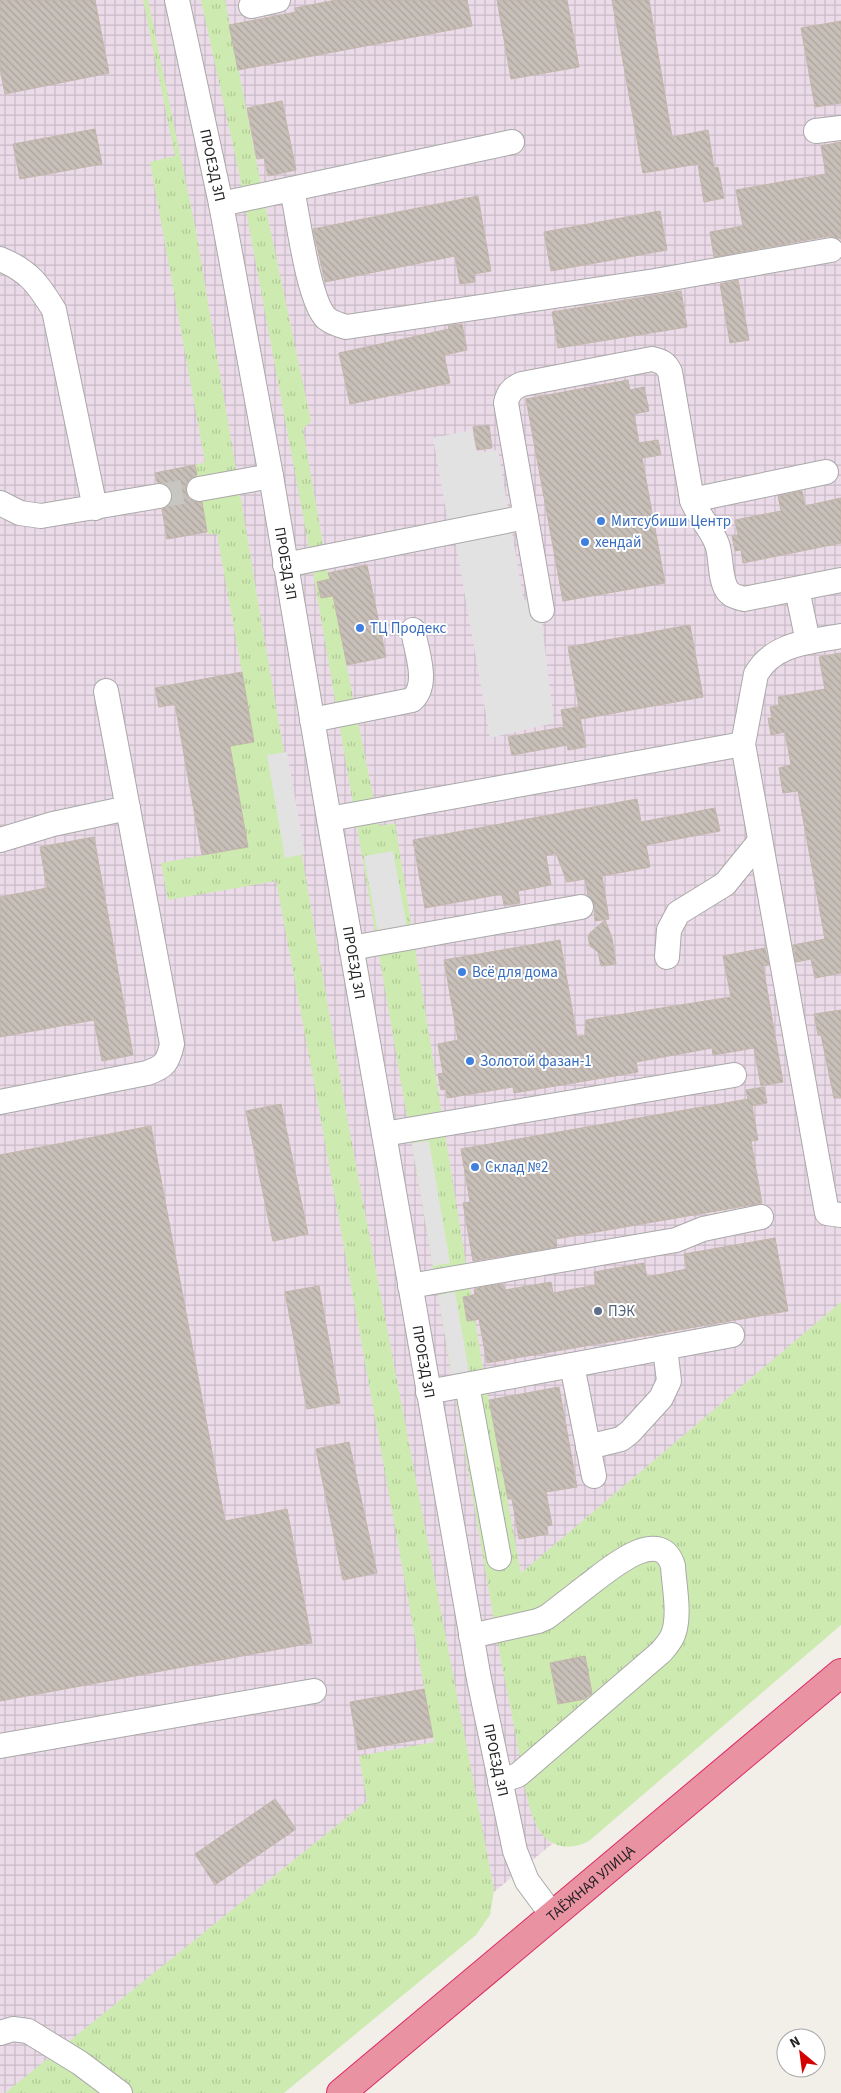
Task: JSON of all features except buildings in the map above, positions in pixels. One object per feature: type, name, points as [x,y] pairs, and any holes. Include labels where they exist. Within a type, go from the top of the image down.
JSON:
[{"type":"highway","name":"ТАЁЖНАЯ УЛИЦА","points":[[341,2093],[841,1673]]},
{"type":"street","name":"ПРОЕЗД 3П","points":[[177,0],[221,204],[271,476],[471,1636],[500,1781],[520,1867],[535,1894],[553,1916]]},
{"type":"street","points":[[251,6],[278,0]]},
{"type":"street","points":[[816,131],[841,128]]},
{"type":"street","points":[[221,204],[512,142]]},
{"type":"street","points":[[292,189],[312,289],[317,305],[326,318],[334,324],[346,327],[655,281],[831,250]]},
{"type":"street","points":[[0,258],[18,267],[39,286],[54,310],[95,508]]},
{"type":"street","points":[[542,610],[506,403],[508,395],[515,387],[522,384],[652,359],[660,360],[666,364],[670,372],[692,500],[695,509],[714,536],[718,546],[728,592],[735,597],[744,599],[841,580]]},
{"type":"street","points":[[692,500],[826,472]]},
{"type":"street","points":[[199,489],[271,476]]},
{"type":"street","points":[[0,503],[20,513],[41,516],[159,496]]},
{"type":"street","points":[[285,566],[526,517]]},
{"type":"street","points":[[797,589],[808,642]]},
{"type":"street","points":[[312,720],[412,700],[418,695],[421,678],[413,630]]},
{"type":"street","points":[[841,636],[782,649],[762,664],[756,674],[743,744],[827,1213],[841,1215]]},
{"type":"street","points":[[0,1102],[147,1073],[160,1069],[169,1059],[172,1044],[106,691]]},
{"type":"street","points":[[329,819],[743,744]]},
{"type":"street","points":[[0,840],[53,824],[128,808]]},
{"type":"street","points":[[667,958],[670,930],[678,913],[724,884],[760,841]]},
{"type":"street","points":[[351,948],[581,907]]},
{"type":"street","points":[[384,1134],[734,1074]]},
{"type":"street","points":[[410,1286],[676,1240],[703,1229],[761,1218]]},
{"type":"street","points":[[428,1392],[732,1335]]},
{"type":"street","points":[[588,1446],[620,1439],[630,1432],[661,1398],[670,1381],[666,1348]]},
{"type":"street","points":[[572,1365],[594,1476]]},
{"type":"street","points":[[468,1385],[499,1558]]},
{"type":"street","points":[[471,1636],[538,1621],[547,1617],[616,1564],[641,1551],[660,1549],[671,1559],[676,1615],[671,1640],[661,1652],[531,1765],[511,1779],[500,1781]]},
{"type":"street","points":[[0,1746],[314,1691]]},
{"type":"street","points":[[0,2033],[13,2030],[28,2031],[80,2063],[120,2093]]},
{"type":"shaded area","points":[[0,0],[841,0],[841,1600],[582,1819],[252,2093],[0,2093]]},
{"type":"shaded area","points":[[472,430],[477,453],[498,450],[523,597],[542,624],[554,723],[490,738],[452,522],[448,522],[433,438]]},
{"type":"shaded area","points":[[287,752],[305,854],[285,858],[267,755]]},
{"type":"shaded area","points":[[393,851],[407,928],[378,933],[364,856]]},
{"type":"shaded area","points":[[429,1141],[450,1263],[433,1266],[412,1143]]},
{"type":"shaded area","points":[[455,1292],[469,1372],[452,1374],[438,1295]]},
{"type":"green space","points":[[143,0],[148,0],[196,231],[349,1128],[494,1890],[490,1915],[476,1935],[284,2093],[5,2093],[367,1801],[359,1756],[434,1742],[276,881],[168,900],[161,863],[248,847],[230,746],[242,672],[217,534],[208,534],[195,465],[205,462],[150,162],[175,156]]},
{"type":"green space","points":[[201,0],[225,0],[263,195],[311,421],[303,429],[328,573],[379,826],[395,823],[482,1363],[521,1573],[841,1302],[841,1625],[589,1841],[576,1846],[557,1845],[546,1838],[536,1825],[527,1798],[501,1661],[306,532],[239,173]]},
{"type":"tunnel","points":[[159,496],[199,489]]},
{"type":"place","name":"Митсубиши Центр","points":[[601,521]]},
{"type":"place","name":"хендай","points":[[585,542]]},
{"type":"place","name":"ТЦ Продекс","points":[[360,628]]},
{"type":"place","name":"Всё для дома","points":[[462,972]]},
{"type":"place","name":"Золотой фазан-1","points":[[470,1061]]},
{"type":"place","name":"Склад №2","points":[[475,1167]]},
{"type":"place","name":"ПЭК","points":[[598,1311]]}]
